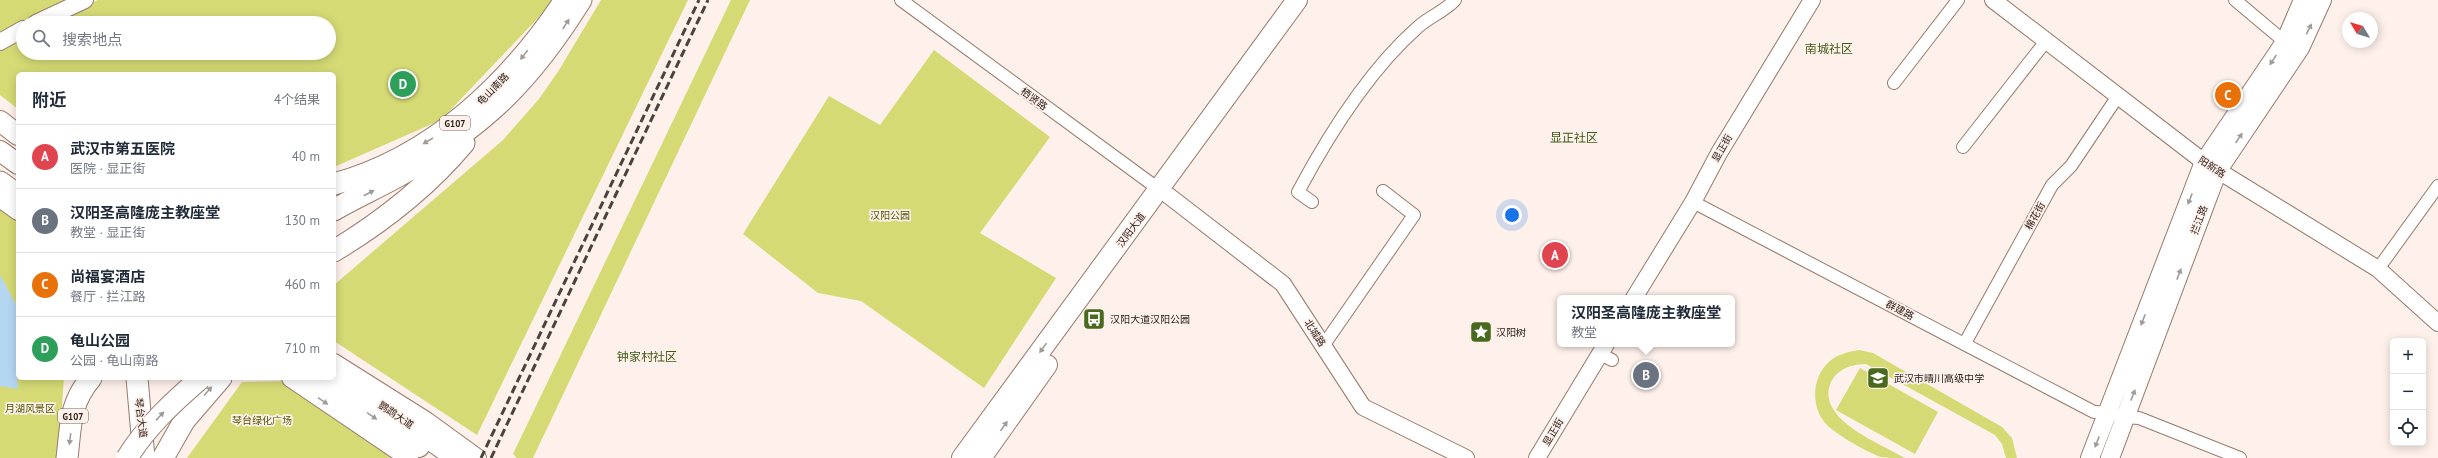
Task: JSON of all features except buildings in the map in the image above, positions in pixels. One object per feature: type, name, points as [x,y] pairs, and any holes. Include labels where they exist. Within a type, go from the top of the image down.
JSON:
[{"type":"highway","name":"龟山南路","points":[[336,183],[376,168],[406,154],[464,116],[492,91],[517,64],[565,0]]},
{"type":"highway","name":"龟山南路","points":[[486,117],[538,64],[581,0]]},
{"type":"highway","points":[[336,261],[442,168],[486,117]]},
{"type":"highway","name":"G107","points":[[336,209],[408,170],[486,117]]},
{"type":"highway","points":[[0,182],[16,194]]},
{"type":"highway","points":[[336,250],[357,237],[407,200]]},
{"type":"highway","name":"琴台大道","points":[[137,380],[144,458]]},
{"type":"highway","points":[[127,458],[143,435],[163,413],[199,380]]},
{"type":"highway","points":[[163,458],[184,421],[219,380]]},
{"type":"highway","name":"G107","points":[[67,458],[74,403],[83,382]]},
{"type":"main road","name":"汉阳大道","points":[[981,458],[1297,0]]},
{"type":"main road","name":"汉阳大道","points":[[962,458],[1310,0]]},
{"type":"main road","name":"拦江路","points":[[2090,458],[2211,166],[2285,42],[2303,0]]},
{"type":"main road","name":"拦江路","points":[[2110,458],[2211,166],[2300,48],[2322,0]]},
{"type":"main road","points":[[0,121],[16,133]]},
{"type":"main road","points":[[0,151],[16,163]]},
{"type":"main road","points":[[0,198],[16,210]]},
{"type":"main road","points":[[336,364],[426,421],[477,458]]},
{"type":"main road","name":"鹦鹉大道","points":[[336,374],[456,458]]},
{"type":"main road","points":[[295,380],[409,458]]},
{"type":"main road","name":"鹦鹉大道","points":[[319,380],[434,458]]},
{"type":"street","points":[[51,16],[85,0]]},
{"type":"street","name":"栖贤路","points":[[900,0],[1164,193]]},
{"type":"street","points":[[1312,202],[1298,192],[1337,123],[1387,59],[1418,26],[1455,0]]},
{"type":"street","name":"显正街","points":[[1636,295],[1693,202],[1719,153],[1812,0]]},
{"type":"street","points":[[1894,83],[1958,0]]},
{"type":"street","name":"阳新路","points":[[1993,0],[2211,166],[2378,268],[2438,322]]},
{"type":"street","points":[[2235,0],[2285,42]]},
{"type":"street","points":[[0,42],[16,33]]},
{"type":"street","points":[[1963,147],[2046,41]]},
{"type":"street","name":"棉花街","points":[[1965,343],[2052,185],[2071,166],[2118,96]]},
{"type":"street","points":[[2378,268],[2438,186]]},
{"type":"street","points":[[1323,346],[1414,215],[1383,191]]},
{"type":"street","name":"北城路","points":[[1164,193],[1283,284],[1362,407],[1466,458]]},
{"type":"street","name":"群建路","points":[[1693,202],[1965,343],[2094,412],[2108,412],[2125,418],[2139,418],[2240,458]]},
{"type":"street","name":"显正街","points":[[1537,458],[1606,353]]},
{"type":"green space","points":[[0,0],[65,0],[36,16],[16,16],[16,27],[0,35]]},
{"type":"green space","points":[[98,0],[555,0],[441,120],[336,166],[336,72],[16,72],[16,107],[0,95],[0,47],[16,38],[16,60],[336,60],[336,16],[63,16]]},
{"type":"green space","points":[[601,0],[688,0],[477,435],[336,342],[336,283],[503,140],[539,99],[559,70]]},
{"type":"green space","points":[[731,0],[750,0],[533,458],[517,458],[513,454]]},
{"type":"green space","name":"汉阳公园","points":[[934,50],[1050,137],[980,233],[1056,278],[984,388],[861,301],[818,293],[743,234],[829,96],[880,125]]},
{"type":"green space","name":"月湖风景区","points":[[0,203],[16,215],[16,380],[64,380],[58,458],[0,458]]},
{"type":"green space","points":[[1859,350],[1873,353],[2002,427],[2012,438],[2017,458],[2006,458],[2002,444],[1995,435],[1866,364],[1856,365],[1838,372],[1832,380],[1828,394],[1831,406],[1852,428],[1905,458],[1881,457],[1844,438],[1826,424],[1821,417],[1817,409],[1815,391],[1824,367],[1830,361],[1843,354]]},
{"type":"green space","points":[[1860,368],[1938,412],[1915,454],[1836,410]]},
{"type":"green space","name":"琴台绿化广场","points":[[285,381],[396,458],[187,458],[242,382]]},
{"type":"water","points":[[0,275],[16,304],[16,380],[17,380],[18,389],[0,386]]},
{"type":"railway","points":[[481,458],[699,0]]},
{"type":"railway","points":[[491,458],[708,0]]},
{"type":"place","name":"龟山公园","points":[[403,84]]},
{"type":"place","name":"尚福宴酒店","points":[[2228,95]]},
{"type":"place","name":"武汉市第五医院","points":[[1555,255]]},
{"type":"place","name":"汉阳大道汉阳公园","points":[[1094,319]]},
{"type":"place","name":"汉阳树","points":[[1481,332]]},
{"type":"place","name":"汉阳圣高隆庞主教座堂","points":[[1646,375]]},
{"type":"place","name":"武汉市晴川高级中学","points":[[1878,378]]},
{"type":"district","name":"南城社区","points":[[1829,48]]},
{"type":"district","name":"显正社区","points":[[1574,137]]},
{"type":"district","name":"钟家村社区","points":[[647,356]]}]
